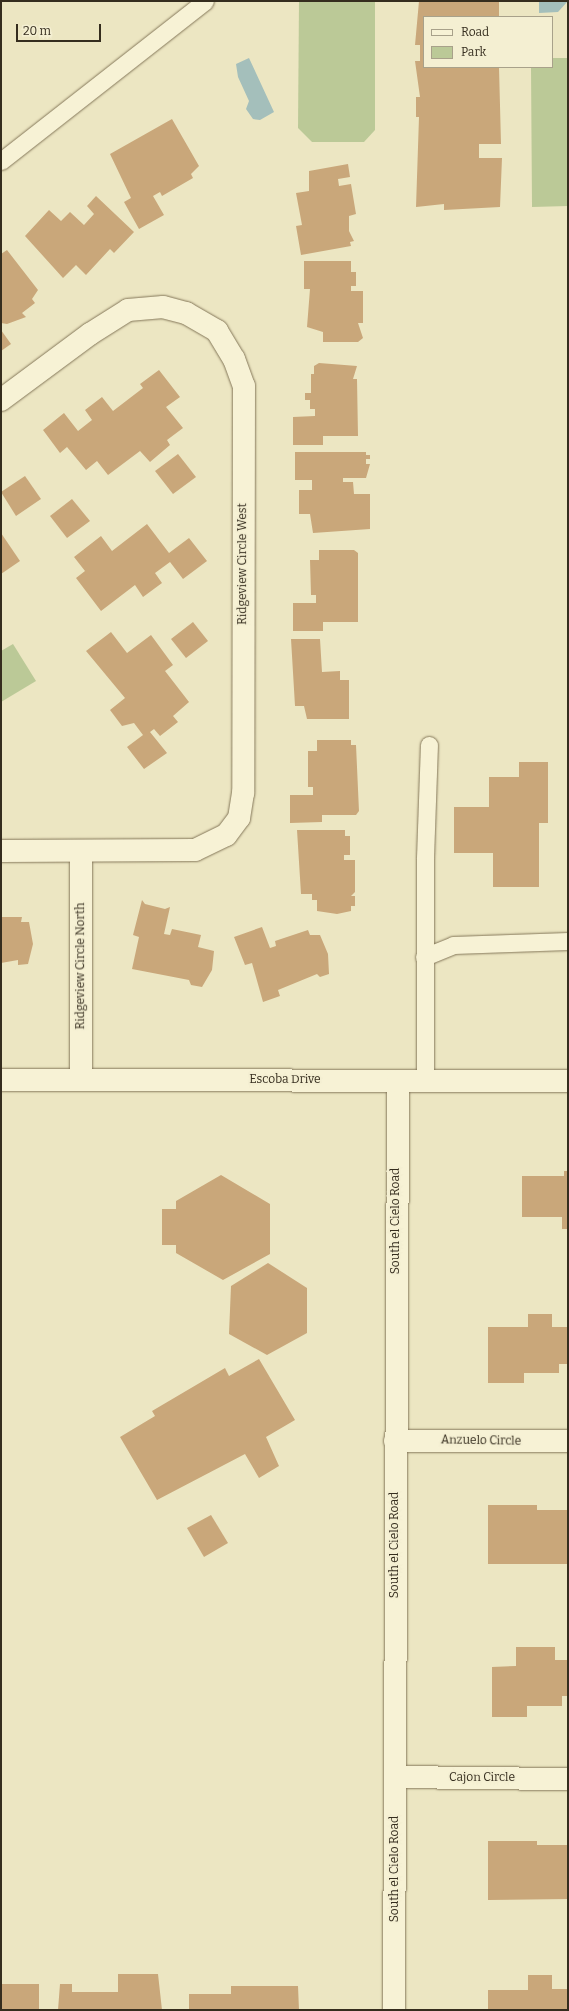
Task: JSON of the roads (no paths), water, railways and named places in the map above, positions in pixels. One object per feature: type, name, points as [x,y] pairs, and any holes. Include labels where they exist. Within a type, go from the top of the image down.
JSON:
[{"type":"street","name":"Ridgeview Circle West","points":[[1,400],[90,334],[128,310],[163,307],[186,313],[217,330],[234,359],[244,386],[243,793],[239,818],[226,835],[195,850],[81,851]]},
{"type":"street","points":[[1,851],[81,851]]},
{"type":"street","name":"Ridgeview Circle North","points":[[81,851],[81,1080]]},
{"type":"street","name":"Escoba Drive","points":[[1,1080],[568,1081]]},
{"type":"street","name":"South el Cielo Road","points":[[394,2010],[396,1777],[395,1441],[398,1081]]},
{"type":"street","name":"Anzuelo Circle","points":[[395,1441],[568,1441]]},
{"type":"street","name":"Cajon Circle","points":[[396,1777],[568,1779]]},
{"type":"lane","points":[[1,161],[206,1]]},
{"type":"lane","points":[[425,1081],[424,957],[429,745]]},
{"type":"lane","points":[[424,957],[453,945],[568,941]]},
{"type":"water","points":[[539,1],[568,1],[558,12],[539,13]]},
{"type":"water","points":[[249,58],[274,112],[260,120],[253,119],[246,109],[249,101],[238,77],[236,64]]}]
